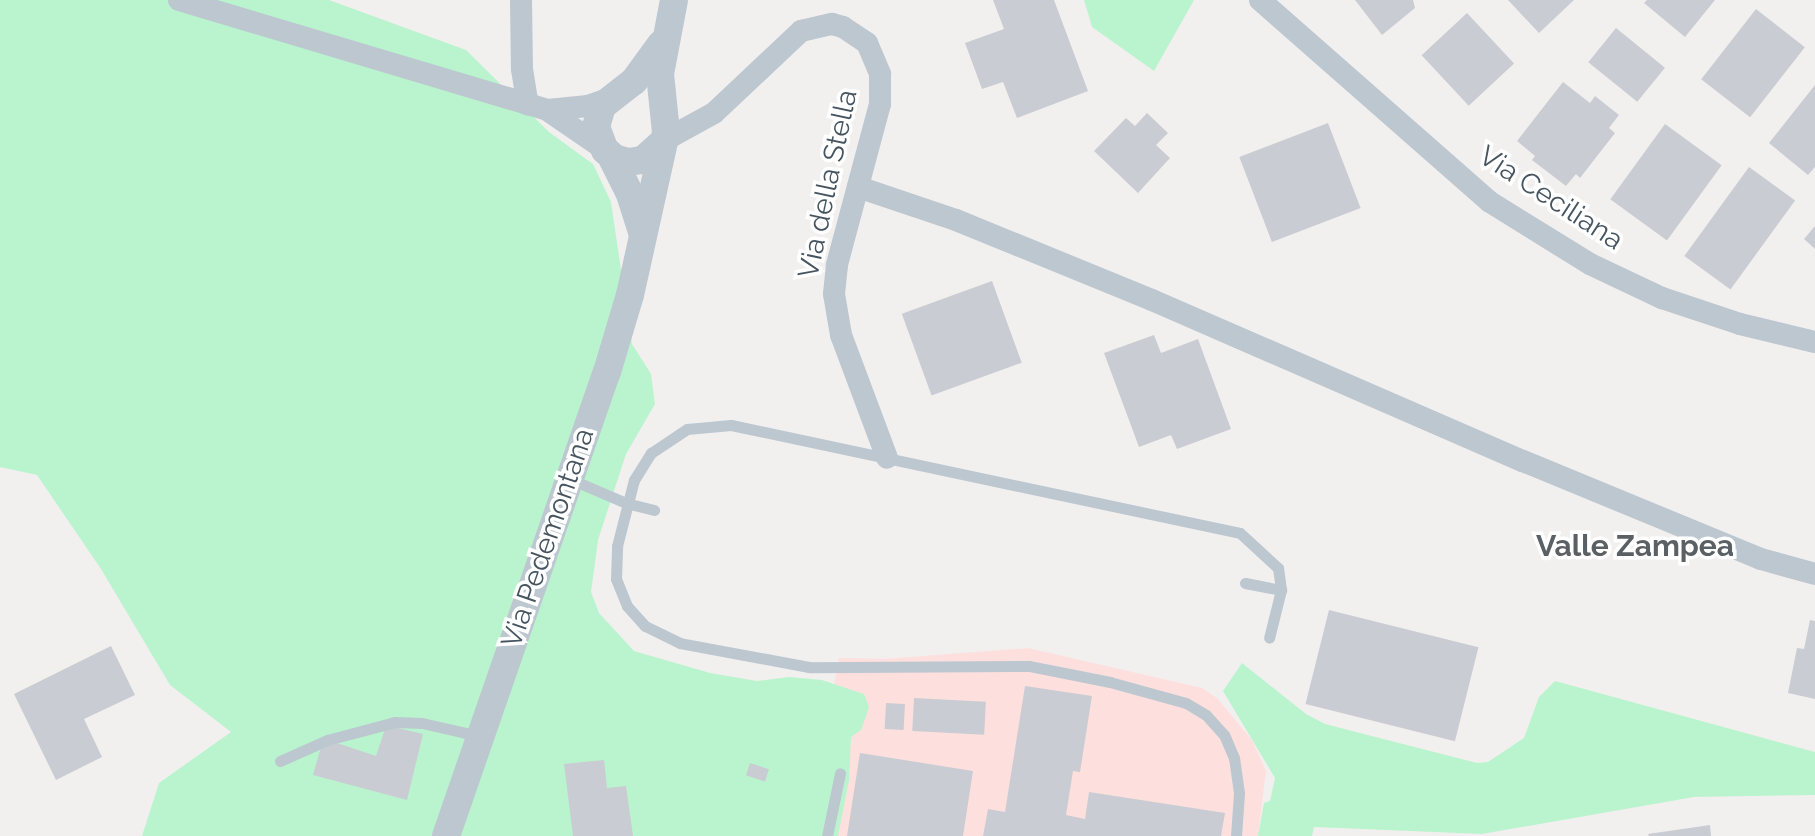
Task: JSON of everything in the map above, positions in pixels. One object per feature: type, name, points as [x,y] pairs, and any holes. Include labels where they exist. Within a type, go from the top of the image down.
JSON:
[{"type":"street","points":[[179,0],[537,108],[580,129],[607,152],[628,162],[643,160],[663,130],[650,97],[618,95],[588,106],[537,108]]},
{"type":"street","points":[[521,0],[522,69],[537,108]]},
{"type":"street","name":"Via Pedemontana","points":[[446,836],[614,349],[644,237],[663,130],[660,74],[674,0]]},
{"type":"street","name":"Via Ceciliana","points":[[1260,0],[1490,202],[1565,248],[1662,298],[1740,324],[1815,342]]},
{"type":"street","name":"Via della Stella","points":[[663,130],[729,101],[801,31],[832,24],[857,34],[874,53],[881,92],[837,265],[835,304],[841,335],[887,458]]},
{"type":"street","name":"Via Pedemontana","points":[[644,237],[630,194],[599,141],[596,120],[602,106],[648,66],[667,33]]},
{"type":"street","points":[[858,187],[956,220],[1138,294],[1523,461],[1761,559],[1815,574]]},
{"type":"lane","points":[[1236,836],[1239,793],[1234,758],[1224,735],[1206,715],[1186,703],[1110,682],[1029,666],[809,667],[705,650],[659,635],[632,614],[616,579],[617,546],[626,503],[637,472],[651,453],[675,434],[700,426],[731,425],[1240,533],[1278,568],[1281,590],[1269,638]]},
{"type":"lane","points":[[569,478],[626,503],[654,510]]},
{"type":"lane","points":[[1245,583],[1281,590]]},
{"type":"lane","points":[[280,761],[327,740],[395,722],[422,723],[479,736]]},
{"type":"lane","points":[[827,836],[840,773]]},
{"type":"shaded area","points":[[1028,648],[1202,688],[1217,698],[1252,740],[1266,771],[1258,836],[806,836],[839,658],[884,659]]},
{"type":"green space","points":[[0,0],[329,0],[466,50],[549,132],[593,164],[611,202],[632,344],[651,374],[655,404],[626,454],[598,540],[591,592],[599,613],[634,651],[710,673],[757,681],[789,677],[822,680],[864,694],[869,707],[861,730],[851,737],[849,780],[838,836],[142,836],[159,783],[231,732],[170,685],[101,569],[37,475],[0,467]]},
{"type":"green space","points":[[1084,0],[1194,0],[1154,71],[1092,27]]},
{"type":"green space","points":[[1242,663],[1306,714],[1325,724],[1477,763],[1488,762],[1524,738],[1539,697],[1555,681],[1815,752],[1815,795],[1694,797],[1482,834],[1314,827],[1312,836],[1258,836],[1264,803],[1270,801],[1275,778],[1223,691]]},
{"type":"building","points":[[993,0],[1054,0],[1088,91],[1017,118],[1003,82],[982,89],[965,43],[1004,29]]},
{"type":"building","points":[[1355,0],[1413,0],[1415,8],[1382,35]]},
{"type":"building","points":[[1508,0],[1574,0],[1539,33]]},
{"type":"building","points":[[1647,0],[1715,0],[1685,37],[1644,3]]},
{"type":"building","points":[[1756,9],[1805,47],[1750,117],[1701,79]]},
{"type":"building","points":[[1467,13],[1514,63],[1469,106],[1422,55]]},
{"type":"building","points":[[1616,28],[1665,68],[1637,102],[1588,62]]},
{"type":"building","points":[[1563,82],[1590,103],[1595,96],[1619,115],[1609,128],[1615,133],[1580,178],[1576,174],[1566,186],[1532,160],[1535,156],[1517,141]]},
{"type":"building","points":[[1815,85],[1815,167],[1808,175],[1769,143]]},
{"type":"building","points":[[1147,113],[1168,133],[1156,145],[1170,158],[1138,193],[1094,151],[1126,118],[1135,126]]},
{"type":"building","points":[[1328,123],[1361,208],[1272,242],[1239,157]]},
{"type":"building","points":[[1665,124],[1722,165],[1667,240],[1610,199]]},
{"type":"building","points":[[1749,167],[1795,201],[1730,289],[1684,256]]},
{"type":"building","points":[[1815,226],[1815,249],[1804,239]]},
{"type":"building","points":[[992,281],[1022,363],[932,396],[902,314]]},
{"type":"building","points":[[1154,335],[1161,353],[1198,339],[1231,429],[1177,449],[1171,435],[1139,447],[1104,353]]},
{"type":"building","points":[[1329,610],[1478,647],[1455,741],[1306,704]]},
{"type":"building","points":[[1810,620],[1815,621],[1815,699],[1788,693],[1797,648],[1804,649]]},
{"type":"building","points":[[111,646],[135,695],[84,719],[102,757],[56,780],[14,694]]},
{"type":"building","points":[[1025,686],[1092,696],[1080,772],[1073,771],[1066,815],[1085,819],[1089,792],[1225,813],[1221,836],[983,836],[988,809],[1005,812]]},
{"type":"building","points":[[914,698],[986,702],[984,735],[912,731]]},
{"type":"building","points":[[886,703],[905,704],[904,730],[885,729]]},
{"type":"building","points":[[394,727],[423,734],[407,800],[313,775],[321,747],[337,743],[376,756],[385,729]]},
{"type":"building","points":[[860,753],[973,771],[963,836],[847,836]]},
{"type":"building","points":[[604,760],[607,788],[626,786],[633,836],[573,836],[564,764]]},
{"type":"building","points":[[750,763],[769,769],[765,782],[746,775]]},
{"type":"building","points":[[1710,825],[1711,836],[1648,834]]},
{"type":"district","name":"Valle Zampea","points":[[1635,546]]}]
